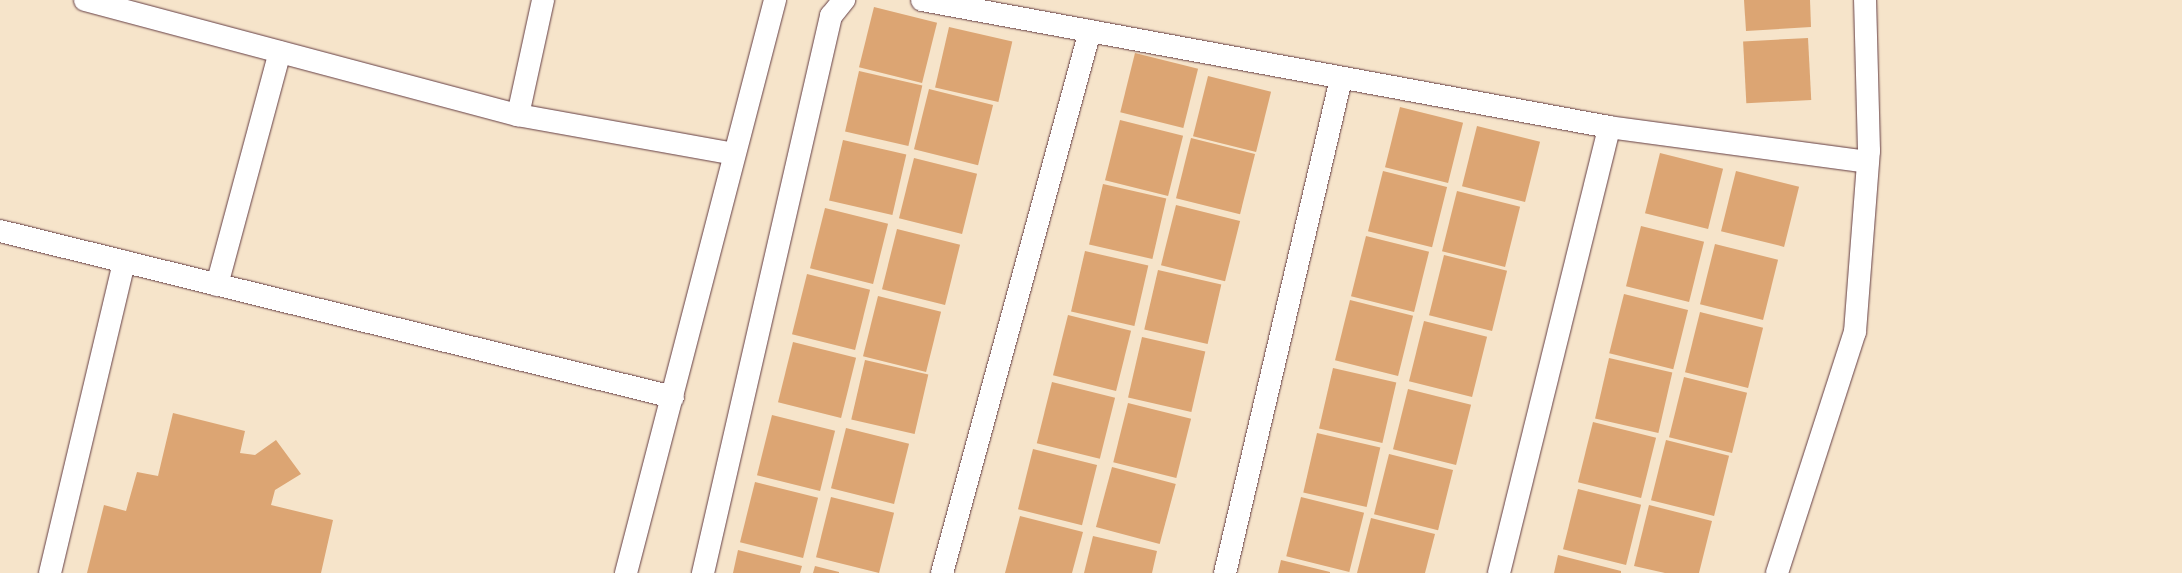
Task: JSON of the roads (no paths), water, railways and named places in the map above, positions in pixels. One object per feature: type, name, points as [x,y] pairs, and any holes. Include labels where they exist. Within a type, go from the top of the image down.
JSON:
[{"type":"street","points":[[85,0],[518,115],[734,154]]},
{"type":"street","points":[[518,115],[543,0]]},
{"type":"street","points":[[626,573],[673,398],[734,154],[775,0]]},
{"type":"street","points":[[703,573],[831,16],[844,0]]},
{"type":"street","points":[[922,0],[1341,79],[1609,127],[1868,162]]},
{"type":"street","points":[[1777,573],[1855,332],[1868,162],[1865,0]]},
{"type":"street","points":[[942,573],[1090,31]]},
{"type":"street","points":[[217,285],[280,52]]},
{"type":"street","points":[[1226,573],[1341,79]]},
{"type":"street","points":[[1499,573],[1609,127]]},
{"type":"street","points":[[0,231],[673,398]]},
{"type":"street","points":[[50,573],[124,262]]}]
